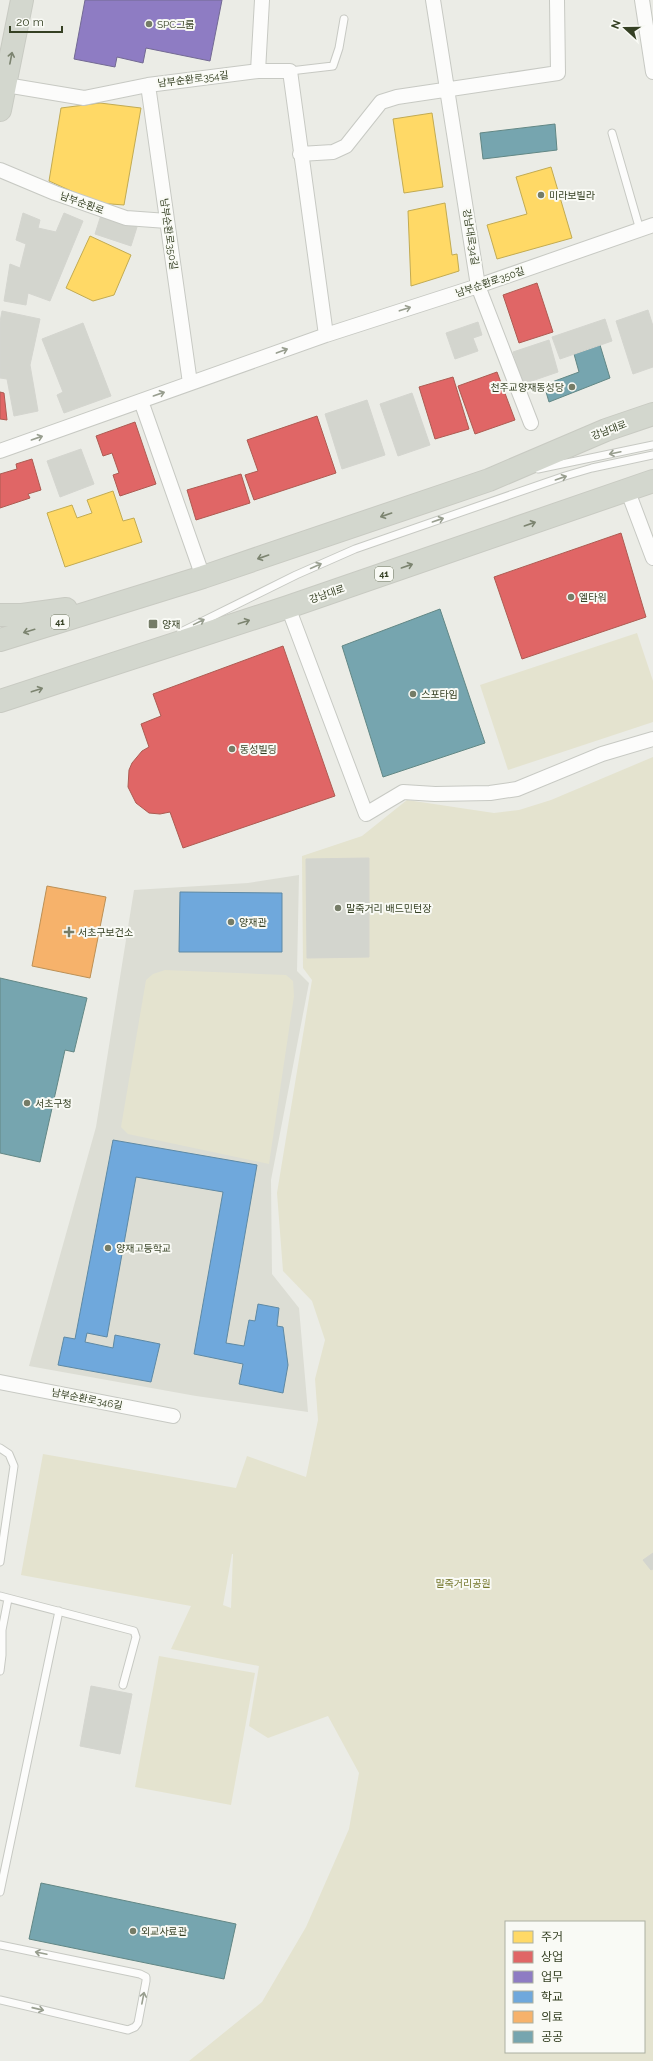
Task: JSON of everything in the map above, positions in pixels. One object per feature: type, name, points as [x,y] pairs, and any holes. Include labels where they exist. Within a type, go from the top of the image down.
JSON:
[{"type":"main road","points":[[0,110],[22,0]]},
{"type":"main road","name":"강남대로","points":[[0,640],[203,577],[489,480],[606,430],[653,414]]},
{"type":"main road","name":"강남대로","points":[[1,702],[288,607],[653,481]]},
{"type":"main road","points":[[0,615],[22,615],[119,604]]},
{"type":"street","points":[[258,70],[262,0]]},
{"type":"street","name":"강남대로34길","points":[[434,0],[478,286],[532,423]]},
{"type":"street","points":[[300,154],[333,152],[346,146],[381,102],[397,97],[447,91],[558,73],[558,0]]},
{"type":"street","points":[[642,0],[653,68]]},
{"type":"street","name":"남부순환로354길","points":[[6,86],[84,98],[148,85],[258,70],[290,71]]},
{"type":"street","points":[[290,71],[300,154],[326,335]]},
{"type":"street","name":"남부순환로350길","points":[[148,85],[190,383]]},
{"type":"street","name":"남부순환로","points":[[0,170],[55,193],[126,218],[167,221]]},
{"type":"street","name":"남부순환로350길","points":[[0,451],[326,335],[478,286],[647,228]]},
{"type":"street","points":[[141,401],[203,577]]},
{"type":"street","points":[[628,490],[653,558]]},
{"type":"street","points":[[288,607],[366,814],[402,792],[435,794],[490,793],[517,789],[602,754],[653,739]]},
{"type":"street","name":"남부순환로346길","points":[[0,1382],[173,1416]]},
{"type":"lane","name":"남부순환로354길","points":[[290,71],[333,66],[339,48],[344,19]]},
{"type":"lane","points":[[612,133],[647,228]]},
{"type":"lane","points":[[489,480],[653,445]]},
{"type":"lane","points":[[114,665],[296,575],[355,549],[565,476],[592,468],[653,455]]},
{"type":"lane","points":[[0,1448],[9,1454],[14,1466],[0,1562]]},
{"type":"lane","points":[[0,1596],[134,1631],[136,1637],[124,1685]]},
{"type":"lane","points":[[0,1671],[2,1655],[2,1630],[8,1599]]},
{"type":"lane","points":[[0,1892],[59,1611]]},
{"type":"lane","points":[[0,1945],[140,1974],[146,1977],[146,1981],[138,2023],[135,2027],[128,2030],[0,2000]]},
{"type":"shaded area","points":[[299,875],[297,971],[309,983],[271,1180],[272,1274],[299,1308],[308,1412],[196,1396],[29,1366],[96,1127],[134,890],[248,883]]},
{"type":"green space","points":[[637,633],[653,681],[653,722],[508,770],[480,685]]},
{"type":"green space","name":"말죽거리공원","points":[[653,757],[653,2061],[189,2061],[262,2002],[306,1927],[349,1829],[359,1773],[328,1716],[268,1738],[249,1726],[259,1666],[171,1649],[191,1606],[21,1575],[43,1454],[236,1488],[247,1456],[306,1477],[318,1420],[315,1379],[325,1340],[312,1301],[283,1271],[277,1193],[312,980],[303,968],[302,856],[362,836],[407,800],[494,813],[519,810],[551,800]],"holes":[[[233,1554],[231,1608],[223,1605]]]},
{"type":"green space","points":[[165,970],[286,975],[293,981],[294,996],[269,1164],[128,1134],[121,1127],[146,980],[153,974]]},
{"type":"green space","points":[[159,1656],[255,1673],[231,1805],[135,1787]]},
{"type":"building: 주거","points":[[100,103],[141,108],[124,205],[98,203],[49,181],[61,108]]},
{"type":"building: 주거","points":[[432,113],[443,187],[404,193],[393,119]]},
{"type":"building: 주거","name":"미라보빌라","points":[[551,167],[572,238],[497,259],[487,225],[527,214],[516,177]]},
{"type":"building: 주거","points":[[445,203],[452,255],[457,254],[459,271],[411,286],[408,211]]},
{"type":"building: 주거","points":[[90,236],[131,255],[114,295],[93,301],[66,288]]},
{"type":"building: 주거","points":[[113,491],[123,521],[134,518],[142,542],[65,567],[47,513],[72,505],[77,518],[92,513],[87,500]]},
{"type":"building: 상업","points":[[537,283],[553,332],[519,343],[503,295]]},
{"type":"building: 상업","points":[[497,372],[515,420],[475,434],[458,386]]},
{"type":"building: 상업","points":[[453,377],[469,429],[435,439],[419,387]]},
{"type":"building: 상업","points":[[0,392],[4,393],[7,420],[0,419]]},
{"type":"building: 상업","points":[[317,416],[336,473],[254,500],[245,475],[258,471],[247,440]]},
{"type":"building: 상업","points":[[135,422],[156,484],[120,496],[113,475],[119,473],[112,453],[103,456],[96,436]]},
{"type":"building: 상업","points":[[32,459],[41,490],[28,494],[30,498],[0,508],[0,474],[17,469],[16,464]]},
{"type":"building: 상업","points":[[241,474],[250,503],[196,520],[187,490]]},
{"type":"building: 상업","name":"엘타워","points":[[621,533],[646,617],[522,659],[494,577]]},
{"type":"building: 상업","name":"동성빌딩","points":[[283,646],[335,796],[183,848],[170,812],[160,814],[149,813],[136,803],[128,787],[129,770],[132,763],[142,751],[149,747],[141,724],[161,716],[153,694]]},
{"type":"building: 업무","name":"SPC그룹","points":[[85,0],[222,0],[210,61],[146,48],[143,63],[117,57],[115,67],[74,59]]},
{"type":"building: 학교","name":"양재관","points":[[180,892],[282,893],[282,952],[179,952]]},
{"type":"building: 학교","name":"양재고등학교","points":[[113,1140],[257,1165],[226,1343],[244,1346],[249,1320],[255,1321],[258,1304],[279,1308],[277,1326],[283,1327],[288,1365],[283,1393],[239,1384],[243,1364],[194,1354],[223,1192],[136,1177],[107,1337],[87,1333],[85,1342],[113,1348],[115,1335],[160,1344],[151,1382],[58,1365],[64,1337],[75,1339]]},
{"type":"building: 의료","name":"서초구보건소","points":[[47,886],[106,897],[90,978],[32,966]]},
{"type":"building: 공공","points":[[555,124],[557,150],[483,159],[480,133]]},
{"type":"building: 공공","points":[[600,345],[610,378],[549,402],[544,385],[579,372],[574,354]]},
{"type":"building: 공공","name":"스포타임","points":[[440,609],[485,743],[383,777],[342,646]]},
{"type":"building: 공공","name":"서초구청","points":[[0,978],[87,998],[74,1052],[65,1050],[40,1162],[0,1153]]},
{"type":"building: 공공","name":"외교사료관","points":[[41,1883],[236,1924],[224,1979],[29,1939]]},
{"type":"building: 기타","points":[[23,213],[40,220],[38,228],[56,232],[64,213],[83,221],[50,301],[28,293],[26,305],[4,301],[10,264],[20,268],[26,244],[16,240]]},
{"type":"building: 기타","points":[[101,215],[137,227],[131,246],[95,234]]},
{"type":"building: 기타","points":[[648,310],[653,326],[653,367],[633,374],[616,321]]},
{"type":"building: 기타","points":[[2,311],[40,319],[30,365],[38,411],[14,416],[7,379],[0,378],[0,322]]},
{"type":"building: 기타","points":[[605,319],[612,341],[560,359],[552,337]]},
{"type":"building: 기타","points":[[478,322],[482,335],[473,338],[478,351],[455,359],[446,333]]},
{"type":"building: 기타","points":[[83,323],[111,396],[64,413],[57,395],[63,392],[42,339]]},
{"type":"building: 기타","points":[[549,340],[558,372],[523,384],[513,352]]},
{"type":"building: 기타","points":[[412,393],[430,445],[398,456],[380,404]]},
{"type":"building: 기타","points":[[367,400],[385,455],[342,469],[325,414]]},
{"type":"building: 기타","points":[[81,449],[94,484],[60,497],[47,461]]},
{"type":"building: 기타","name":"말죽거리 배드민턴장","points":[[369,858],[369,957],[307,958],[306,859]]},
{"type":"building: 기타","points":[[653,1553],[653,1569],[651,1570],[643,1560]]},
{"type":"building: 기타","points":[[91,1686],[132,1694],[120,1754],[80,1746]]},
{"type":"place","name":"SPC그룹","points":[[149,24]]},
{"type":"place","name":"미라보빌라","points":[[541,195]]},
{"type":"place","name":"천주교양재동성당","points":[[572,387]]},
{"type":"place","name":"엘타워","points":[[571,597]]},
{"type":"place","name":"양재","points":[[153,624]]},
{"type":"place","name":"스포타임","points":[[413,694]]},
{"type":"place","name":"동성빌딩","points":[[232,749]]},
{"type":"place","name":"말죽거리 배드민턴장","points":[[338,908]]},
{"type":"place","name":"양재관","points":[[231,922]]},
{"type":"place","name":"서초구보건소","points":[[69,932]]},
{"type":"place","name":"서초구청","points":[[27,1103]]},
{"type":"place","name":"양재고등학교","points":[[108,1248]]},
{"type":"place","name":"외교사료관","points":[[133,1931]]}]
